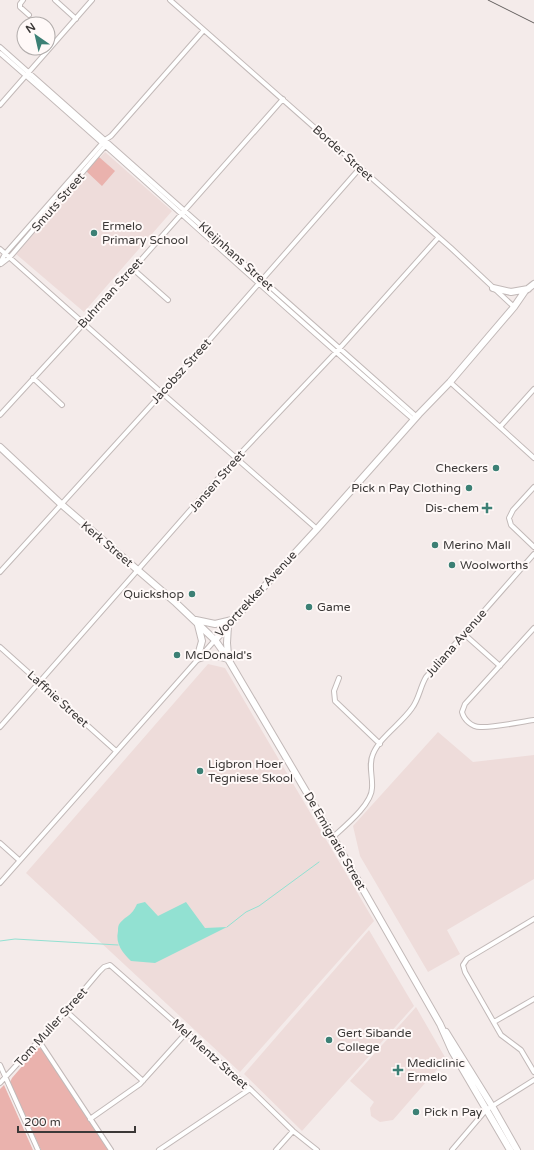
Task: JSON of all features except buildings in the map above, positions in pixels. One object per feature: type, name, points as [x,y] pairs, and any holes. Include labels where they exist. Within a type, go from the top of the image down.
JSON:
[{"type":"highway","name":"Voortrekker Avenue","points":[[215,640],[318,529],[450,382],[528,289],[534,284]]},
{"type":"highway","points":[[492,288],[511,292],[528,289]]},
{"type":"highway","name":"Kerk Street","points":[[0,447],[61,504],[139,570],[215,640]]},
{"type":"highway","points":[[197,659],[202,641],[195,621],[215,624],[234,620]]},
{"type":"highway","points":[[197,659],[204,656],[213,655],[229,658],[227,643],[228,625]]},
{"type":"highway","name":"De Emigratie Street","points":[[215,640],[229,658],[440,1024],[449,1036],[489,1108],[510,1150]]},
{"type":"highway","name":"De Emigratie Street","points":[[489,1108],[517,1150]]},
{"type":"street","points":[[23,0],[20,7],[29,15]]},
{"type":"street","points":[[55,0],[76,19]]},
{"type":"street","points":[[0,105],[92,0]]},
{"type":"street","name":"Border Street","points":[[170,0],[283,99],[514,307]]},
{"type":"street","name":"Smuts Street","points":[[0,264],[10,258],[105,143],[204,30]]},
{"type":"street","name":"Kleijnhans Street","points":[[0,47],[27,74],[262,280],[416,419]]},
{"type":"street","name":"Kleijnhans Street","points":[[0,53],[27,74]]},
{"type":"street","name":"Buhrman Street","points":[[0,415],[184,212],[283,99]]},
{"type":"street","name":"Smuts Street","points":[[0,264],[5,254],[105,143]]},
{"type":"street","name":"Jacobsz Street","points":[[0,572],[162,393],[360,168]]},
{"type":"street","name":"Kleijnhans Street","points":[[184,212],[259,284],[335,353],[416,419]]},
{"type":"street","name":"Jansen Street","points":[[0,727],[236,458],[339,349],[438,238]]},
{"type":"street","points":[[0,249],[318,529]]},
{"type":"street","points":[[133,268],[168,300]]},
{"type":"street","points":[[33,378],[62,405]]},
{"type":"street","points":[[450,382],[534,458]]},
{"type":"street","points":[[500,427],[534,389]]},
{"type":"street","points":[[534,487],[513,510],[509,518],[511,525],[534,547]]},
{"type":"street","name":"Juliana Avenue","points":[[333,837],[353,818],[369,798],[372,789],[371,761],[374,751],[413,707],[428,673],[534,554]]},
{"type":"street","points":[[534,629],[465,704],[462,712],[464,718],[472,725],[480,727],[534,720]]},
{"type":"street","points":[[464,634],[500,666]]},
{"type":"street","name":"Voortrekker Avenue","points":[[0,883],[215,640]]},
{"type":"street","name":"Laffnie Street","points":[[0,647],[116,751]]},
{"type":"street","points":[[339,678],[333,694],[336,702],[380,744]]},
{"type":"street","points":[[0,843],[19,860]]},
{"type":"street","points":[[534,919],[464,962],[463,965],[464,970],[503,1037],[521,1050],[534,1072]]},
{"type":"street","name":"Mel Mentz Street","points":[[102,969],[107,966],[111,966],[250,1089],[293,1131],[317,1150]]},
{"type":"street","name":"Tom Muller Street","points":[[0,1083],[102,969]]},
{"type":"street","points":[[494,1022],[534,999]]},
{"type":"street","points":[[66,1011],[143,1081]]},
{"type":"street","points":[[90,1119],[143,1081],[186,1033]]},
{"type":"street","points":[[39,1041],[111,1150]]},
{"type":"street","points":[[0,1065],[38,1150]]},
{"type":"street","points":[[452,1150],[489,1108],[534,1080]]},
{"type":"street","points":[[159,1150],[250,1089]]},
{"type":"street","points":[[276,1150],[293,1131]]},
{"type":"shaded area","name":"Ermelo Primary School","points":[[105,152],[172,211],[84,312],[16,254]]},
{"type":"shaded area","points":[[99,157],[115,171],[102,186],[86,171]]},
{"type":"shaded area","name":"Ligbron Hoer Tegniese Skool","points":[[208,664],[225,668],[374,921],[240,1072],[26,873]]},
{"type":"shaded area","points":[[438,732],[473,762],[534,755],[534,879],[447,930],[460,954],[428,972],[360,856],[353,826]]},
{"type":"shaded area","points":[[145,902],[158,916],[186,902],[205,928],[227,927],[155,963],[131,961],[119,944],[117,936],[118,926],[131,913],[137,904]]},
{"type":"shaded area","name":"Gert Sibande College","points":[[369,930],[414,1006],[302,1131],[244,1074]]},
{"type":"shaded area","name":"Mediclinic Ermelo","points":[[416,1007],[446,1059],[393,1120],[380,1122],[371,1116],[370,1108],[374,1102],[350,1081]]},
{"type":"shaded area","points":[[39,1048],[42,1049],[108,1150],[41,1150],[10,1082]]},
{"type":"shaded area","points":[[4,1085],[33,1150],[0,1150],[0,1089]]},
{"type":"waterway","points":[[227,927],[246,912],[259,906],[319,862]]},
{"type":"waterway","points":[[0,941],[15,939],[118,945]]},
{"type":"railway","points":[[488,0],[534,23]]},
{"type":"place","name":"Ermelo Primary School","points":[[94,233]]},
{"type":"place","name":"Checkers","points":[[496,468]]},
{"type":"place","name":"Pick n Pay Clothing","points":[[469,488]]},
{"type":"place","name":"Dis-chem","points":[[487,508]]},
{"type":"place","name":"Merino Mall","points":[[435,545]]},
{"type":"place","name":"Woolworths","points":[[452,565]]},
{"type":"place","name":"Quickshop","points":[[192,594]]},
{"type":"place","name":"Game","points":[[309,607]]},
{"type":"place","name":"McDonald's","points":[[177,655]]},
{"type":"place","name":"Ligbron Hoer Tegniese Skool","points":[[200,771]]},
{"type":"place","name":"Gert Sibande College","points":[[329,1040]]},
{"type":"place","name":"Mediclinic Ermelo","points":[[398,1070]]},
{"type":"place","name":"Pick n Pay","points":[[416,1112]]}]
